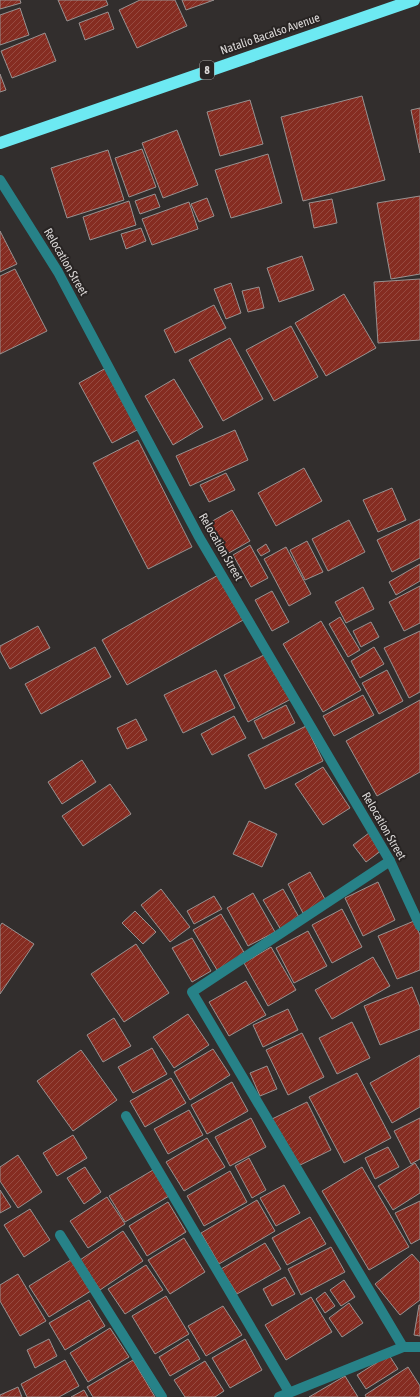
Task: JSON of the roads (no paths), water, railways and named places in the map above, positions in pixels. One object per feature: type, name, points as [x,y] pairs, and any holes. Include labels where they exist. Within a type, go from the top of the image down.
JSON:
[{"type":"highway","name":"Natalio Bacalso Avenue","points":[[0,143],[414,0]]},
{"type":"street","name":"Relocation Street","points":[[0,180],[58,272],[199,537],[390,861],[420,926]]},
{"type":"street","points":[[390,861],[192,992],[403,1347]]},
{"type":"street","points":[[126,1116],[289,1392]]},
{"type":"street","points":[[60,1235],[162,1397]]},
{"type":"street","points":[[279,1397],[403,1347],[420,1348]]}]
